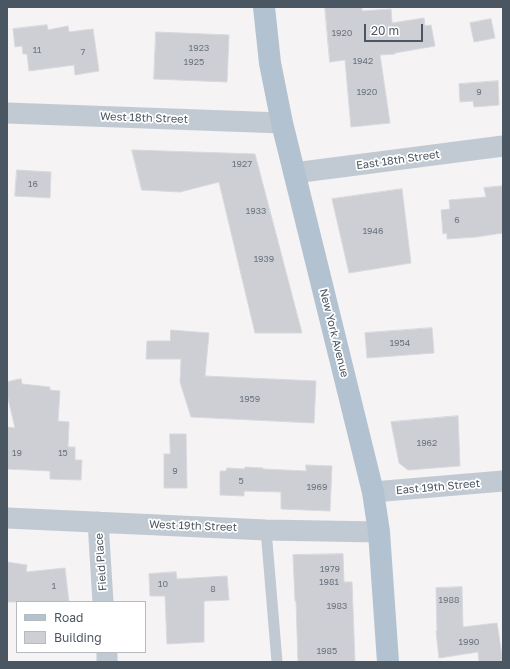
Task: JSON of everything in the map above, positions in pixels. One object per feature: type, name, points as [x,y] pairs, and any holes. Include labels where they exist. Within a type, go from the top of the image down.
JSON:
[{"type":"main road","name":"New York Avenue","points":[[264,7],[270,63],[282,123],[373,492],[379,532],[388,662]]},
{"type":"street","name":"West 18th Street","points":[[7,113],[282,123]]},
{"type":"street","name":"East 18th Street","points":[[294,174],[503,146]]},
{"type":"street","name":"East 19th Street","points":[[373,492],[503,481]]},
{"type":"street","name":"West 19th Street","points":[[7,518],[266,530],[379,532]]},
{"type":"street","name":"Field Place","points":[[98,522],[103,601]]},
{"type":"lane","points":[[266,530],[277,662]]},
{"type":"building","points":[[325,7],[362,7],[362,11],[391,9],[392,23],[424,18],[425,26],[431,25],[435,46],[395,54],[380,55],[390,123],[351,127],[345,60],[330,62]]},
{"type":"building","points":[[491,19],[495,38],[474,42],[470,23]]},
{"type":"building","points":[[47,25],[48,30],[68,26],[69,32],[93,29],[99,71],[75,75],[74,65],[29,71],[27,54],[23,54],[22,46],[15,47],[13,29]]},
{"type":"building","points":[[156,32],[229,35],[227,82],[154,79]]},
{"type":"building","points":[[498,81],[499,105],[474,107],[473,101],[460,102],[459,84]]},
{"type":"building","points":[[132,150],[255,154],[302,333],[255,333],[219,182],[180,192],[142,190]]},
{"type":"building","points":[[17,170],[51,172],[50,198],[15,196]]},
{"type":"building","points":[[503,186],[503,233],[447,239],[447,233],[443,234],[441,210],[450,209],[449,200],[486,197],[484,188]]},
{"type":"building","points":[[402,189],[411,263],[349,273],[332,199]]},
{"type":"building","points":[[432,328],[434,353],[367,358],[365,333]]},
{"type":"building","points":[[171,330],[209,333],[205,376],[316,381],[314,423],[191,417],[180,382],[181,359],[146,359],[147,341],[170,341]]},
{"type":"building","points":[[21,379],[22,384],[50,387],[50,390],[60,391],[58,421],[69,422],[68,447],[75,447],[75,460],[82,460],[81,480],[50,479],[50,471],[7,469],[7,427],[15,428],[7,394],[7,382]]},
{"type":"building","points":[[458,416],[460,466],[408,470],[399,463],[391,422]]},
{"type":"building","points":[[170,434],[186,434],[187,488],[164,488],[164,454],[170,454]]},
{"type":"building","points":[[306,465],[332,466],[330,511],[281,509],[281,492],[244,491],[244,496],[220,495],[220,471],[226,471],[227,468],[245,469],[245,467],[306,471]]},
{"type":"building","points":[[343,554],[344,582],[352,582],[355,662],[298,662],[293,555]]},
{"type":"building","points":[[7,562],[27,565],[26,572],[65,568],[69,601],[7,602]]},
{"type":"building","points":[[176,572],[177,579],[227,576],[229,600],[204,601],[204,642],[167,644],[165,596],[150,596],[149,574]]},
{"type":"building","points":[[462,587],[463,627],[497,623],[503,662],[479,662],[478,652],[439,658],[436,631],[436,588]]}]
